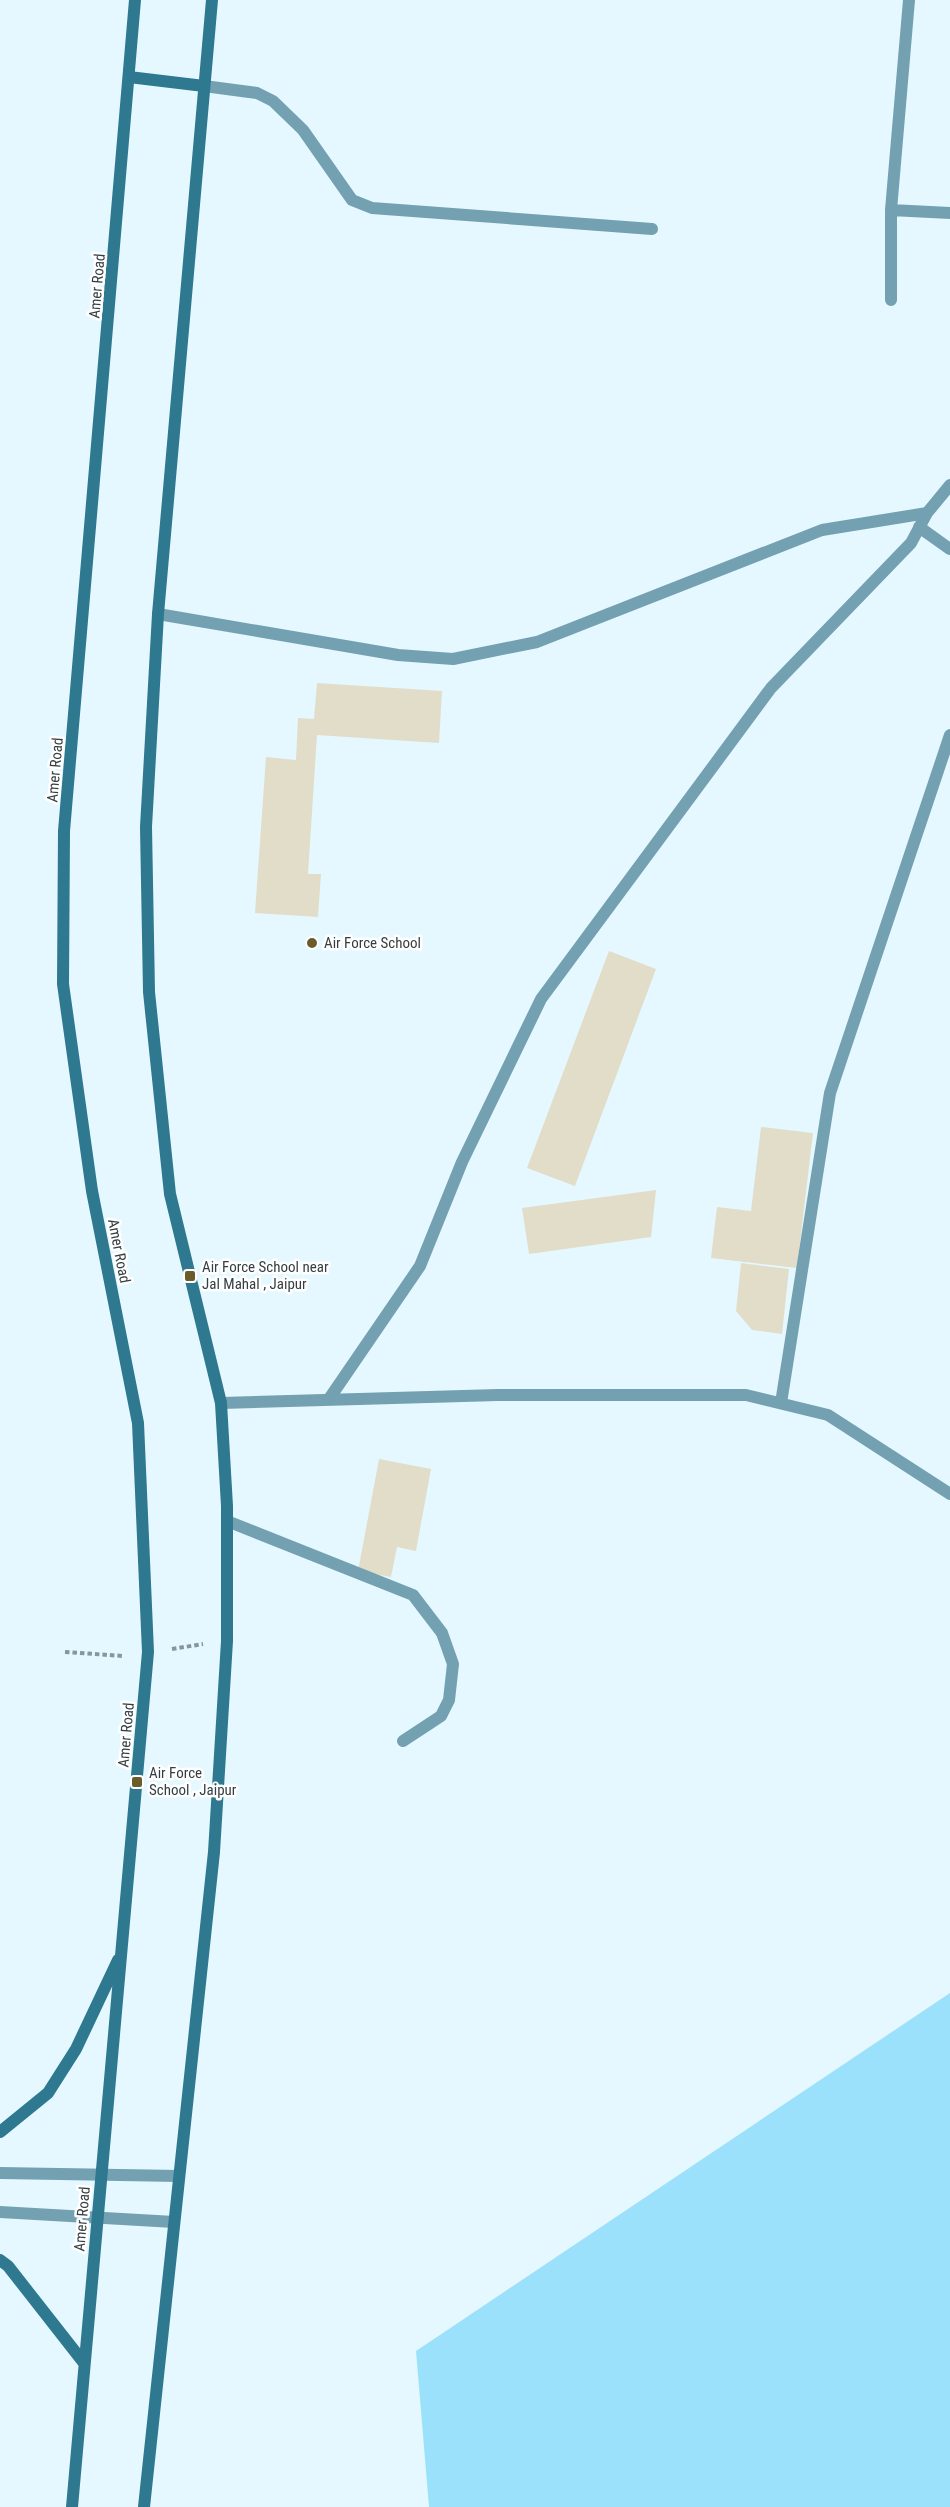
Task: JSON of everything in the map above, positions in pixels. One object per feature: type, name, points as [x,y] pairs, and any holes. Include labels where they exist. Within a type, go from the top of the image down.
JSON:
[{"type":"main road","name":"Amer Road","points":[[72,2507],[147,1652],[138,1423],[92,1191],[63,984],[64,831],[135,0]]},
{"type":"main road","points":[[144,2507],[214,1852],[227,1641],[227,1521],[221,1402],[170,1194],[149,992],[146,827],[158,614],[212,0]]},
{"type":"main road","points":[[129,78],[204,86]]},
{"type":"main road","points":[[0,2132],[48,2093],[76,2049],[122,1951]]},
{"type":"main road","points":[[0,2260],[8,2266],[84,2362]]},
{"type":"street","points":[[891,300],[891,210],[909,0]]},
{"type":"street","points":[[204,86],[257,93],[273,101],[303,130],[352,200],[372,208],[652,229]]},
{"type":"street","points":[[891,210],[950,213]]},
{"type":"street","points":[[329,1399],[420,1266],[462,1162],[541,999],[771,688],[911,543],[927,513],[950,485]]},
{"type":"street","points":[[158,614],[387,653],[453,659],[537,642],[822,530],[927,513]]},
{"type":"street","points":[[919,527],[950,549]]},
{"type":"street","points":[[781,1403],[830,1093],[950,735]]},
{"type":"street","points":[[221,1402],[498,1395],[746,1395],[828,1415],[950,1494]]},
{"type":"street","points":[[227,1521],[413,1595],[442,1633],[453,1664],[449,1700],[441,1716],[403,1741]]},
{"type":"street","points":[[0,2173],[179,2176]]},
{"type":"street","points":[[0,2212],[174,2223]]},
{"type":"shaded area","points":[[950,1993],[950,2507],[429,2507],[416,2351]]},
{"type":"building","points":[[317,683],[442,691],[439,743],[317,735],[308,874],[321,874],[318,917],[255,913],[266,757],[296,760],[298,718],[314,719]]},
{"type":"building","points":[[609,951],[656,969],[575,1186],[527,1168]]},
{"type":"building","points":[[761,1127],[813,1133],[797,1268],[711,1258],[717,1207],[751,1211]]},
{"type":"building","points":[[656,1190],[651,1237],[529,1254],[522,1208]]},
{"type":"building","points":[[741,1263],[789,1269],[782,1334],[752,1330],[736,1311]]},
{"type":"building","points":[[379,1459],[431,1469],[416,1551],[397,1547],[391,1577],[358,1571]]},
{"type":"place","name":"Air Force School","points":[[312,943]]},
{"type":"place","name":"Air Force School near Jal Mahal , Jaipur","points":[[190,1276]]},
{"type":"place","name":"Air Force School , Jaipur","points":[[137,1782]]}]
